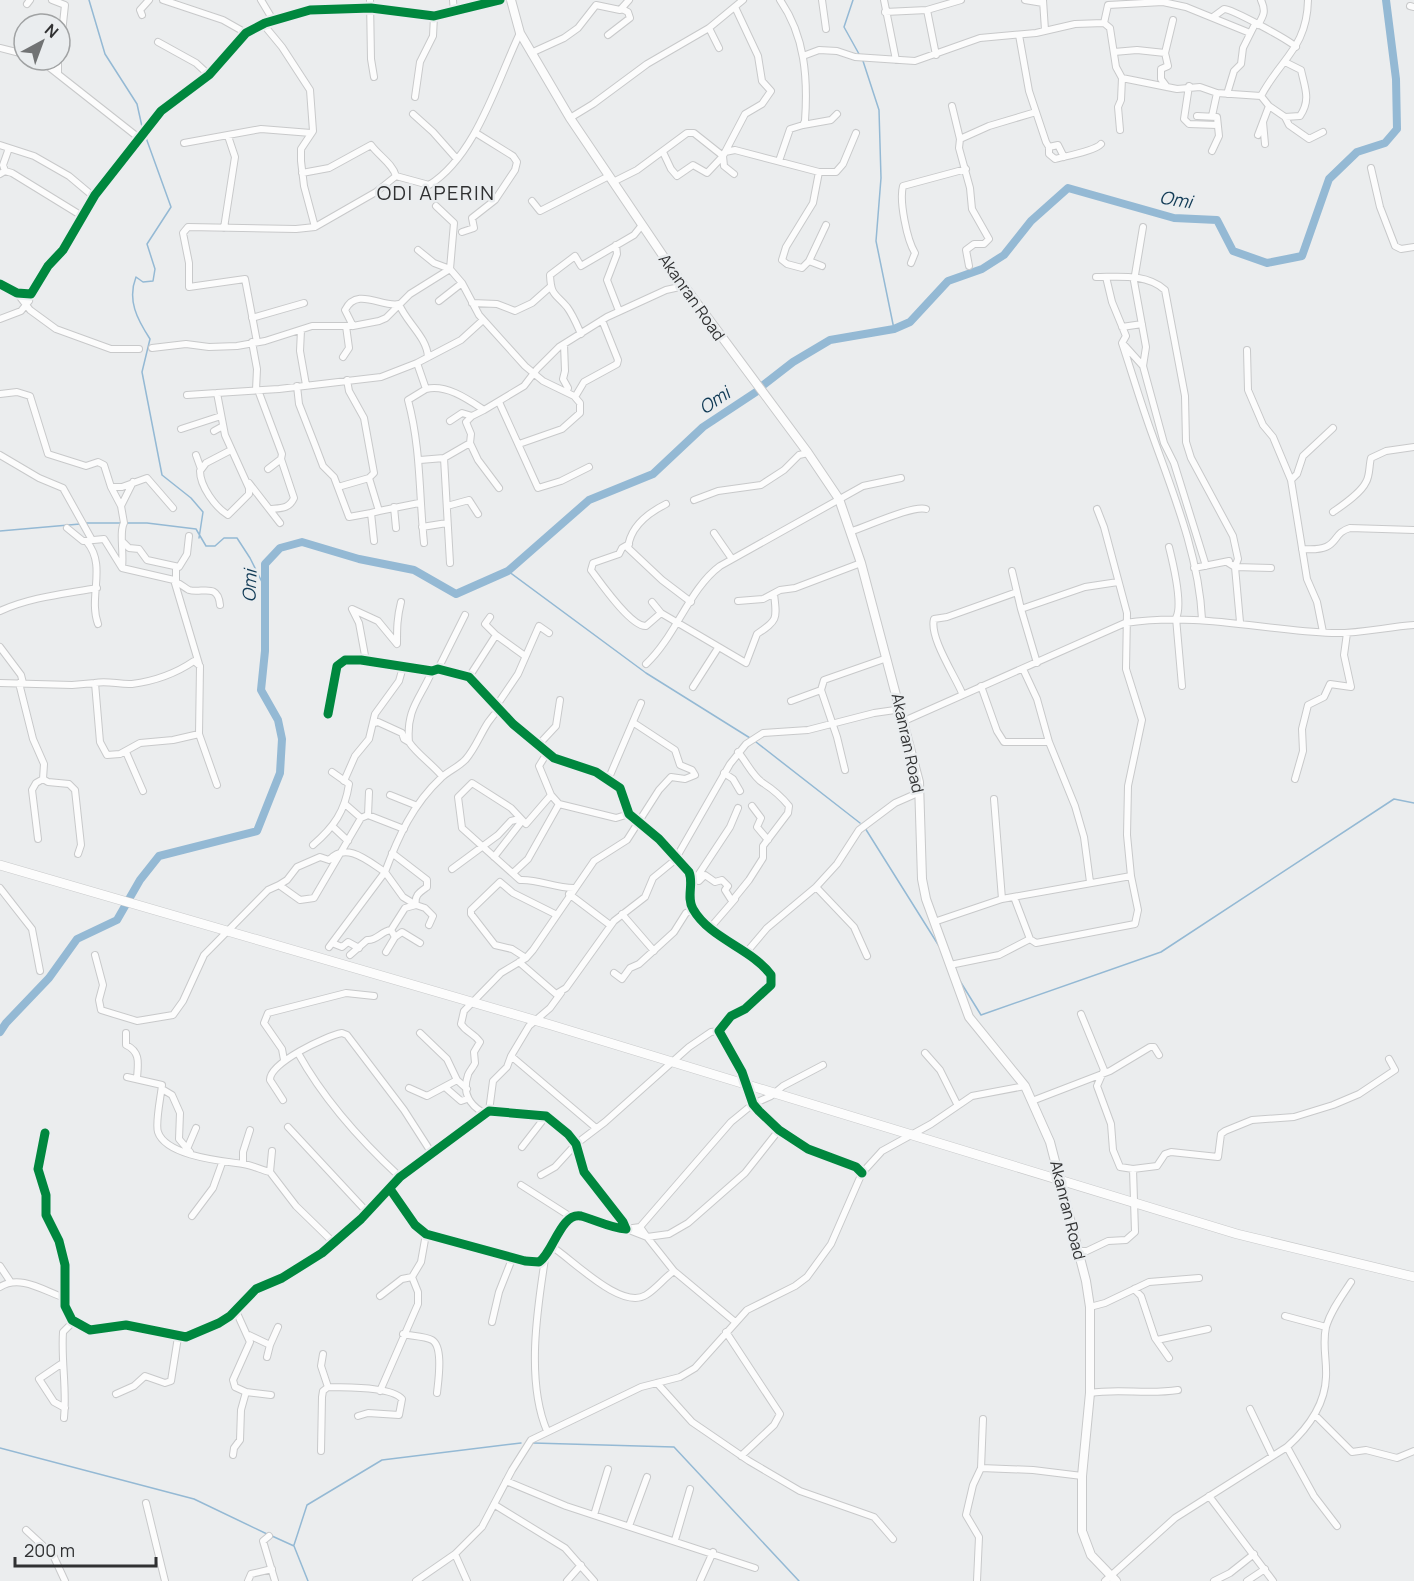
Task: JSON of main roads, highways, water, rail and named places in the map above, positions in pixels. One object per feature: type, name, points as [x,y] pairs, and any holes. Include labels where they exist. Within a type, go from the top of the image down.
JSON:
[{"type":"highway","points":[[0,865],[551,1025],[931,1143],[1236,1234],[1414,1276]]},
{"type":"main road","name":"Akanran Road","points":[[511,0],[520,33],[570,118],[684,286],[808,453],[839,499],[852,531],[902,710],[920,792],[922,879],[934,922],[969,1017],[1025,1086],[1050,1142],[1078,1251],[1090,1307],[1090,1393],[1082,1476],[1082,1530],[1091,1555],[1111,1579]]},
{"type":"waterway","points":[[89,0],[105,54],[137,104],[143,131]]},
{"type":"waterway","points":[[853,0],[844,27],[859,54]]},
{"type":"waterway","name":"Omi","points":[[762,386],[793,362],[830,340],[894,329],[910,322],[948,281],[982,269],[1004,255],[1031,221],[1068,188],[1174,218],[1217,220],[1233,251],[1267,263],[1302,256],[1329,179],[1357,152],[1385,143],[1397,129],[1396,79],[1386,0]]},
{"type":"waterway","points":[[863,61],[879,110],[881,178],[876,241],[894,329]]},
{"type":"waterway","points":[[145,135],[171,207],[147,244],[155,269],[153,281],[143,282],[136,277],[133,285],[135,309],[150,339],[142,372],[162,475],[191,498],[203,512],[199,538]]},
{"type":"waterway","name":"Omi","points":[[0,1032],[49,978],[77,939],[117,920],[140,880],[159,856],[257,831],[280,773],[282,739],[278,720],[261,690],[265,651],[265,564],[280,548],[302,542],[359,559],[414,570],[456,594],[508,571],[589,500],[653,474],[703,427],[756,392]]},
{"type":"waterway","points":[[85,523],[122,523]]},
{"type":"waterway","points":[[126,523],[196,529],[206,546],[215,546],[224,538],[237,538],[264,586]]},
{"type":"waterway","points":[[0,531],[80,524]]},
{"type":"waterway","points":[[508,571],[646,673],[750,738]]},
{"type":"waterway","points":[[756,742],[860,823]]},
{"type":"waterway","points":[[960,981],[981,1015],[1161,952],[1394,799],[1414,803]]},
{"type":"waterway","points":[[865,828],[939,946]]},
{"type":"waterway","points":[[294,1545],[307,1505],[382,1460],[521,1443]]},
{"type":"waterway","points":[[533,1443],[674,1447],[799,1581]]},
{"type":"waterway","points":[[0,1448],[194,1499],[267,1534]]},
{"type":"waterway","points":[[272,1536],[294,1546],[308,1581]]},
{"type":"district","name":"ODI APERIN","points":[[436,192]]}]
